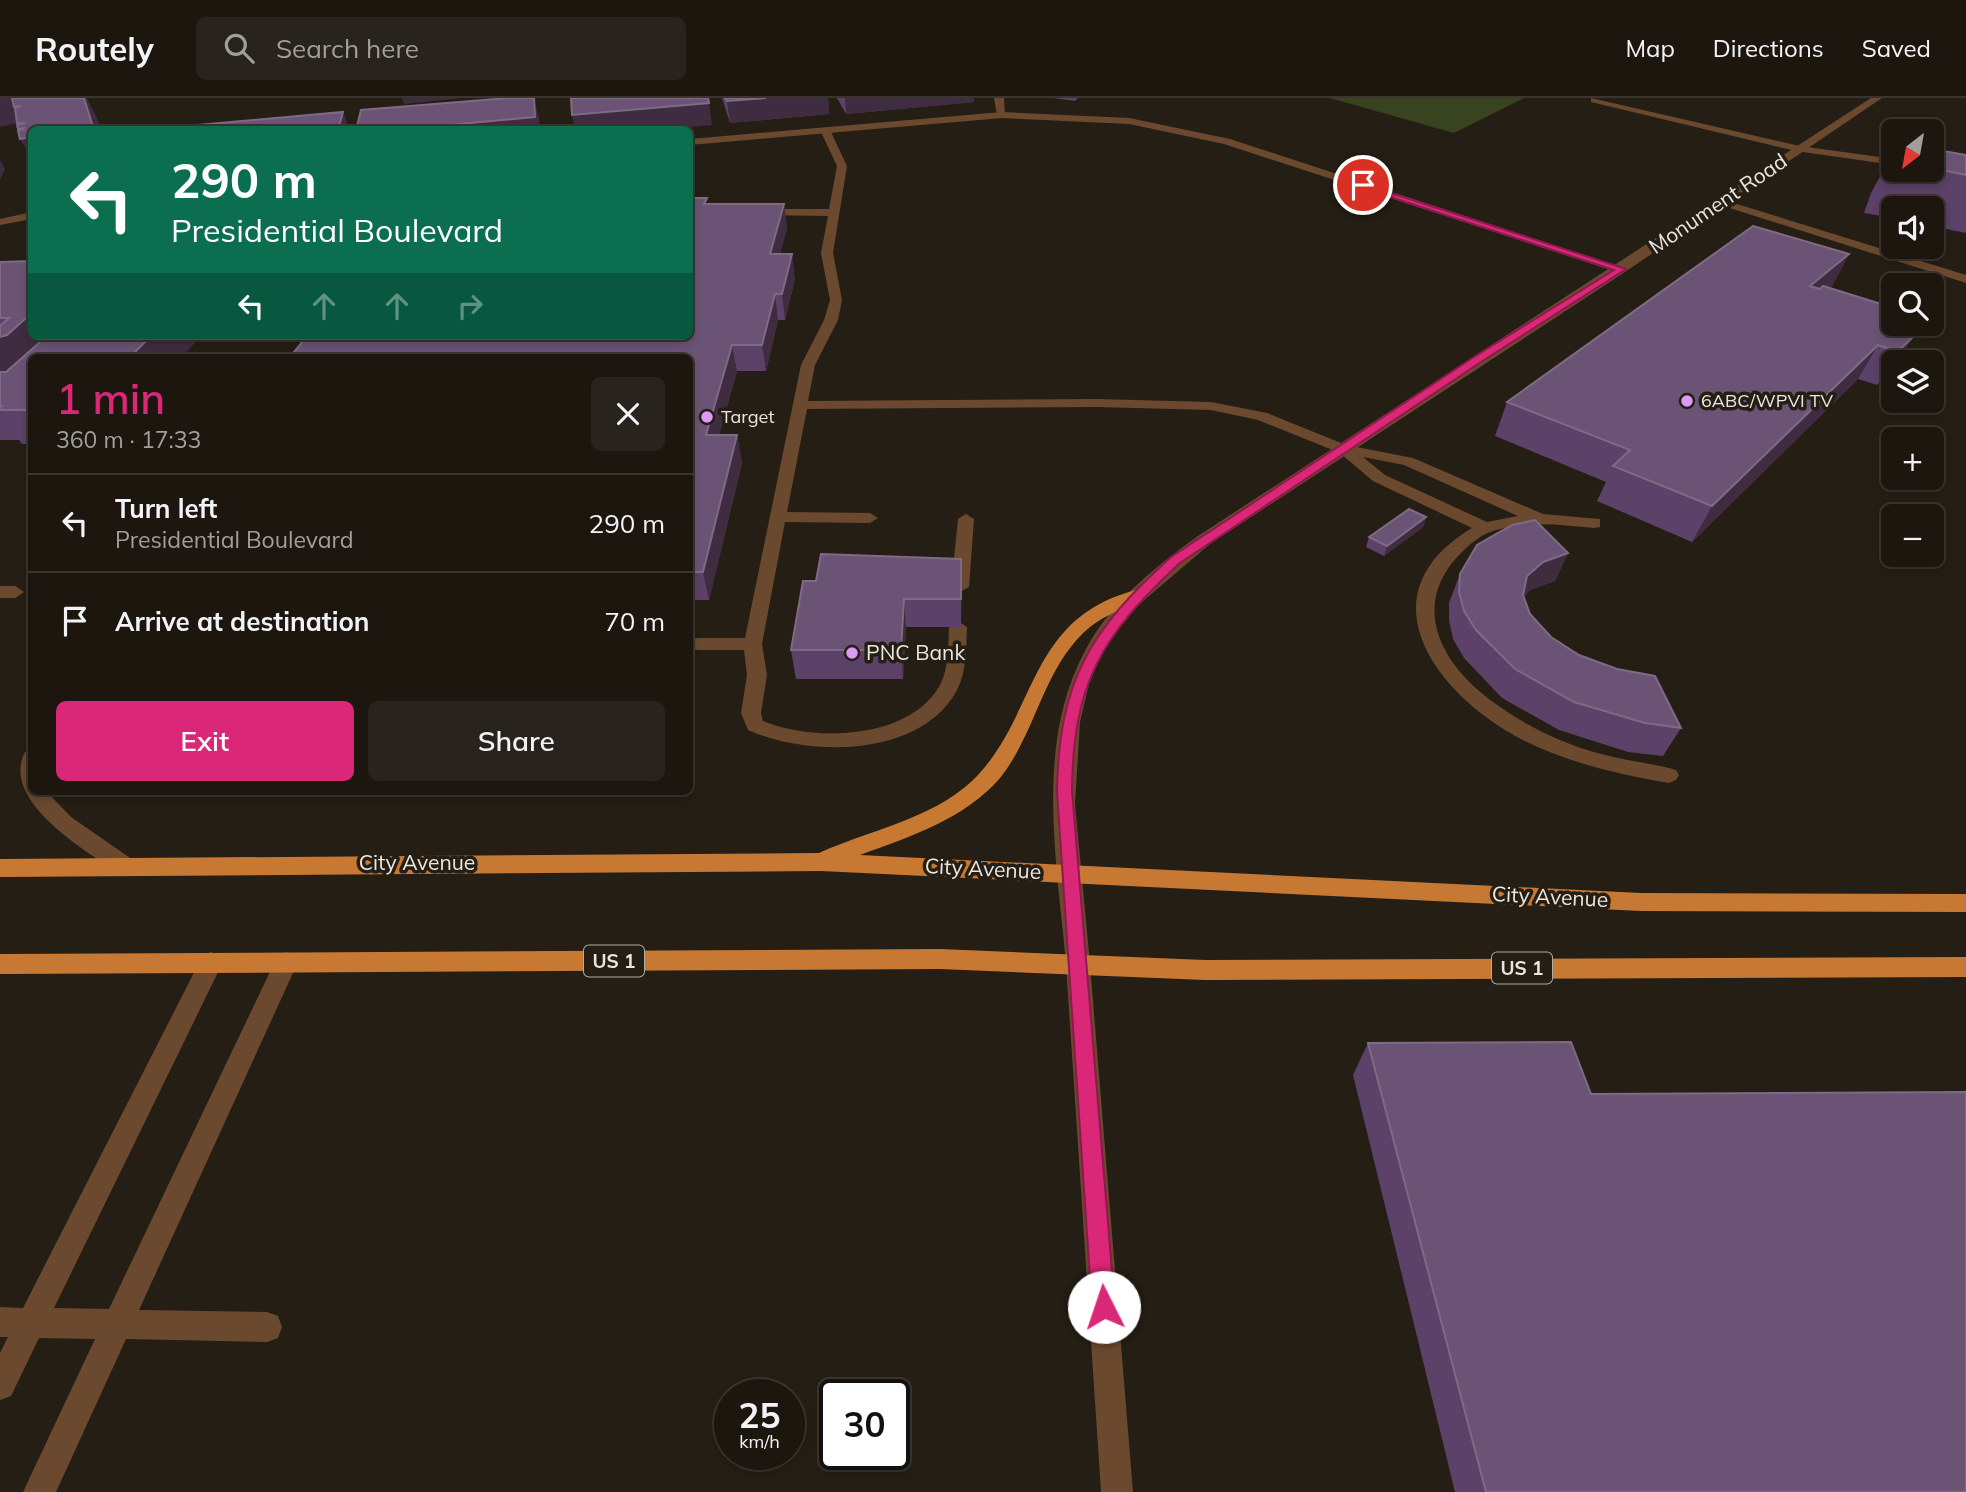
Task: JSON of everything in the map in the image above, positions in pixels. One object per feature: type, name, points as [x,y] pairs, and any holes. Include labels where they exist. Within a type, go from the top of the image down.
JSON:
[{"type":"highway","points":[[821,862],[919,821],[965,797],[991,774],[1014,743],[1044,676],[1063,645],[1082,624],[1136,596]]},
{"type":"highway","name":"City Avenue","points":[[0,868],[821,862],[1667,903],[1966,903]]},
{"type":"highway","name":"US 1","points":[[0,964],[940,959],[1205,970],[1966,967]]},
{"type":"street","points":[[999,98],[1002,115]]},
{"type":"street","name":"Monument Road","points":[[1118,1492],[1065,791],[1065,755],[1072,710],[1094,650],[1136,596],[1176,560],[1877,98]]},
{"type":"street","points":[[1594,100],[1762,145],[1800,149],[1881,165]]},
{"type":"street","points":[[693,142],[1002,115],[1118,120],[1209,137],[1621,269]]},
{"type":"street","points":[[825,130],[842,166],[827,253],[836,291],[834,312],[811,355],[753,644],[757,675],[751,713],[755,725],[784,738],[844,739],[901,729],[934,706],[947,689],[953,671],[958,627]]},
{"type":"street","points":[[1733,194],[1881,238]]},
{"type":"street","points":[[1721,202],[1966,279]]},
{"type":"street","points":[[742,212],[835,212]]},
{"type":"street","points":[[0,222],[28,216]]},
{"type":"street","points":[[1944,259],[1966,266]]},
{"type":"street","points":[[799,405],[1097,403],[1212,407],[1262,416],[1342,449],[1408,461],[1536,518]]},
{"type":"street","points":[[1342,449],[1380,478],[1486,528]]},
{"type":"street","points":[[779,517],[870,518]]},
{"type":"street","points":[[1594,523],[1536,518],[1486,528],[1461,544],[1432,576],[1424,594],[1423,614],[1427,636],[1439,658],[1457,681],[1482,704],[1512,724],[1548,743],[1617,766],[1669,775]]},
{"type":"street","points":[[960,587],[965,519]]},
{"type":"street","points":[[693,644],[753,644]]},
{"type":"street","points":[[37,795],[42,804],[65,824],[125,866]]},
{"type":"street","points":[[0,1385],[212,962]]},
{"type":"street","points":[[39,1492],[286,962]]},
{"type":"street","points":[[0,1322],[267,1327]]},
{"type":"green space","points":[[1330,98],[1524,98],[1454,133]]},
{"type":"building","points":[[12,98],[84,98],[93,126],[28,126],[28,138],[20,139],[18,131],[25,128],[18,129],[17,125],[25,123],[17,123],[15,108],[21,106],[14,107]]},
{"type":"building","points":[[534,98],[535,117],[439,126],[357,126],[361,110]]},
{"type":"building","points":[[571,98],[708,98],[709,103],[572,115]]},
{"type":"building","points":[[725,98],[766,98],[727,101]]},
{"type":"building","points":[[343,112],[339,126],[198,125]]},
{"type":"building","points":[[1944,151],[1966,155],[1966,175],[1944,170]]},
{"type":"building","name":"Target","points":[[693,198],[707,198],[704,204],[784,204],[770,254],[792,254],[782,294],[775,294],[762,345],[732,345],[706,435],[737,435],[703,572],[693,572],[693,354],[292,354],[304,340],[693,340]]},
{"type":"building","name":"6ABC/WPVI TV","points":[[1753,226],[1849,254],[1810,286],[1820,289],[1823,286],[1881,304],[1881,336],[1913,337],[1899,350],[1878,345],[1712,506],[1613,466],[1630,450],[1507,402]]},
{"type":"building","points":[[28,261],[28,318],[7,335],[0,337],[0,326],[9,318],[0,318],[0,262]]},
{"type":"building","points":[[42,340],[147,340],[133,354],[28,354],[28,410],[0,410],[0,372],[6,372]]},
{"type":"building","points":[[1409,509],[1426,517],[1387,546],[1369,537]]},
{"type":"building","points":[[1535,520],[1568,553],[1543,562],[1527,576],[1523,595],[1530,614],[1551,637],[1579,655],[1617,669],[1655,676],[1681,728],[1645,723],[1574,702],[1515,669],[1476,630],[1464,611],[1459,592],[1460,574],[1477,545],[1512,525]]},
{"type":"building","points":[[821,554],[961,559],[961,599],[904,599],[901,650],[791,650],[803,581],[816,581]]},
{"type":"building","points":[[1571,1042],[1591,1094],[1966,1092],[1966,1492],[1486,1492],[1368,1043]]},
{"type":"place","name":"6ABC/WPVI TV","points":[[1687,401]]},
{"type":"place","name":"Target","points":[[707,417]]},
{"type":"place","name":"PNC Bank","points":[[852,653]]},
{"type":"route","points":[[1104,1307],[1065,791],[1065,755],[1072,710],[1094,650],[1136,596],[1203,540],[1477,359],[1621,269],[1363,185]]}]
